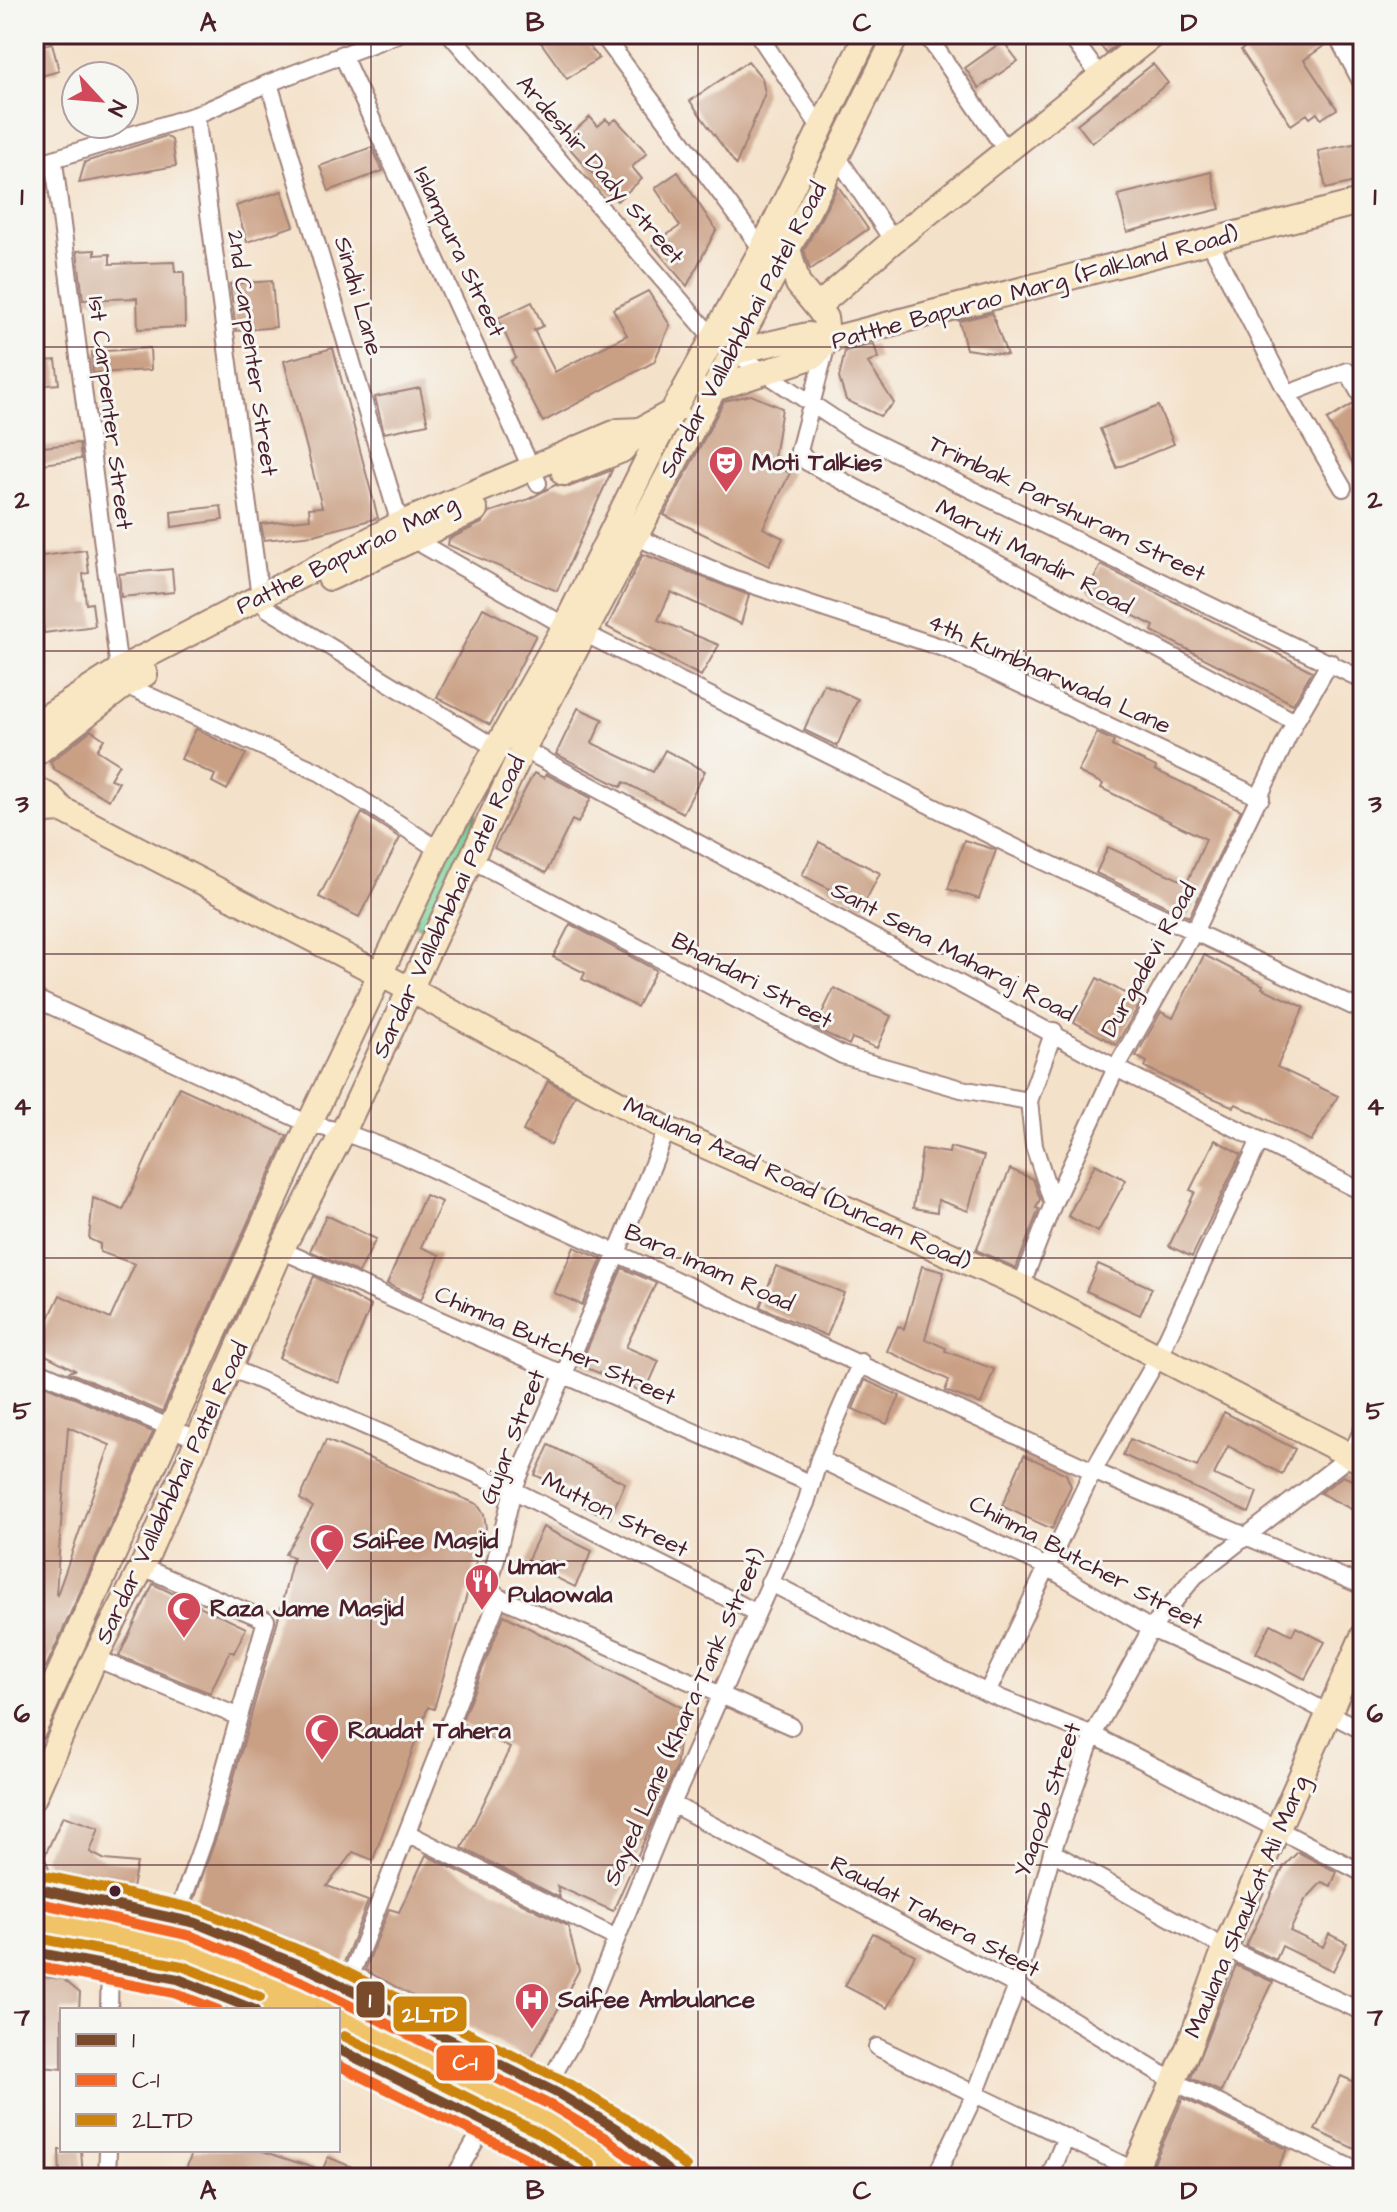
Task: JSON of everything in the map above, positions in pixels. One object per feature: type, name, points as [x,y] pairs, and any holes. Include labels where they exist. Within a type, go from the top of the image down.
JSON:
[{"type":"main road","name":"Sardar Vallabhbhai Patel Road","points":[[34,1729],[309,1124],[383,975],[439,850],[496,748],[634,536],[734,352],[822,130],[867,34]]},
{"type":"main road","name":"Sardar Vallabhbhai Patel Road","points":[[34,1797],[95,1658],[142,1567],[281,1250],[343,1132],[411,990],[675,410],[713,338],[837,156],[897,34]]},
{"type":"main road","points":[[817,307],[893,241],[1154,34]]},
{"type":"main road","name":"Patthe Bapurao Marg (Falkland Road)","points":[[713,387],[814,356],[828,340],[1363,201]]},
{"type":"main road","points":[[734,352],[808,335],[828,340],[825,318],[774,247]]},
{"type":"main road","name":"Patthe Bapurao Marg","points":[[34,725],[405,531],[535,476],[619,431],[640,430],[713,387]]},
{"type":"main road","points":[[34,755],[122,677]]},
{"type":"main road","points":[[34,788],[51,797],[63,810]]},
{"type":"main road","points":[[34,806],[45,811],[63,810]]},
{"type":"main road","name":"Maulana Azad Road (Duncan Road)","points":[[63,810],[383,975],[667,1129],[1021,1286],[1356,1459]]},
{"type":"main road","name":"Maulana Shaukat Ali Marg","points":[[1138,2175],[1171,2080],[1189,2046],[1225,1948],[1363,1636]]},
{"type":"main road","points":[[34,1888],[176,1918],[297,1964],[546,2087],[617,2129],[677,2178]]},
{"type":"main road","points":[[34,1910],[190,1940],[304,1987],[550,2110],[606,2145],[648,2178]]},
{"type":"main road","points":[[34,1932],[183,1961],[297,2008]]},
{"type":"main road","points":[[34,1952],[178,1979],[250,2008]]},
{"type":"main road","points":[[340,2029],[540,2128],[614,2178]]},
{"type":"main road","points":[[340,2050],[531,2145],[584,2178]]},
{"type":"street","points":[[34,165],[54,162],[196,115],[269,83],[398,34]]},
{"type":"street","name":"Ardeshir Dady Street","points":[[450,34],[713,338],[765,371]]},
{"type":"street","points":[[602,34],[774,247]]},
{"type":"street","points":[[758,34],[822,130]]},
{"type":"street","points":[[926,34],[1006,150]]},
{"type":"street","points":[[1069,34],[1099,75]]},
{"type":"street","points":[[1336,34],[1363,85]]},
{"type":"street","name":"Islampura Street","points":[[342,54],[535,476]]},
{"type":"street","name":"Sindhi Lane","points":[[269,83],[405,531]]},
{"type":"street","name":"2nd Carpenter Street","points":[[196,115],[264,603]]},
{"type":"street","points":[[837,156],[893,241]]},
{"type":"street","name":"1st Carpenter Street","points":[[54,162],[122,677]]},
{"type":"street","points":[[1208,239],[1288,394],[1343,488]]},
{"type":"street","points":[[812,404],[828,340]]},
{"type":"street","name":"Trimbak Parshuram Street","points":[[765,371],[857,434],[1363,680]]},
{"type":"street","points":[[1288,394],[1347,371],[1363,399]]},
{"type":"street","name":"Maruti Mandir Road","points":[[812,404],[799,451],[807,462],[825,475],[1295,722]]},
{"type":"street","points":[[405,531],[575,630],[1016,848],[1363,1011]]},
{"type":"street","name":"4th Kumbharwada Lane","points":[[634,536],[732,578],[946,649],[1261,798]]},
{"type":"street","points":[[264,603],[496,748]]},
{"type":"street","name":"Durgadevi Road","points":[[1021,1286],[1053,1204],[1116,1068],[1195,930],[1295,722],[1330,662]]},
{"type":"street","points":[[122,677],[321,773],[439,850]]},
{"type":"street","name":"Sant Sena Maharaj Road","points":[[523,749],[758,877],[1054,1031],[1116,1068],[1363,1192]]},
{"type":"street","name":"Bhandari Street","points":[[470,859],[842,1055],[961,1089],[1029,1101]]},
{"type":"street","name":"Bara Imam Road","points":[[34,998],[309,1124],[343,1132],[617,1253],[861,1362],[1093,1471],[1363,1586]]},
{"type":"street","points":[[1053,1204],[1034,1146],[1029,1101],[1054,1031]]},
{"type":"street","name":"Gujar Street","points":[[346,1988],[499,1597],[489,1587],[513,1490],[617,1253],[667,1129]]},
{"type":"street","points":[[987,1693],[1093,1471],[1159,1356],[1260,1140]]},
{"type":"street","name":"Chimna Butcher Street","points":[[281,1250],[812,1484]]},
{"type":"street","name":"Sayed Lane (Khara Tank Street)","points":[[546,2087],[578,2032],[861,1362]]},
{"type":"street","name":"Mutton Street","points":[[231,1368],[513,1490],[755,1612]]},
{"type":"street","points":[[34,1369],[199,1440]]},
{"type":"street","name":"Yaqoob Street","points":[[935,2178],[976,2092],[1017,1986],[1052,1852],[1093,1735],[1151,1629],[1195,1576],[1356,1459],[1363,1429]]},
{"type":"street","name":"Chinma Butcher Street","points":[[819,1459],[1047,1567],[1151,1629],[1262,1678],[1363,1731]]},
{"type":"street","points":[[142,1567],[266,1620],[207,1832],[176,1918]]},
{"type":"street","points":[[769,1582],[987,1693],[1093,1735],[1363,1873]]},
{"type":"street","points":[[499,1597],[791,1726]]},
{"type":"street","points":[[95,1658],[237,1716]]},
{"type":"street","name":"Raudat Tahera Steet","points":[[672,1804],[1017,1986],[1171,2080],[1363,2174]]},
{"type":"street","points":[[407,1833],[616,1938]]},
{"type":"street","points":[[1052,1852],[1225,1948],[1363,2012]]},
{"type":"street","points":[[109,2008],[110,1964]]},
{"type":"street","points":[[877,2047],[976,2092],[1138,2175]]},
{"type":"street","points":[[454,2178],[486,2123]]},
{"type":"street","points":[[1049,2178],[1066,2137]]},
{"type":"street","points":[[107,2178],[108,2152]]},
{"type":"green space","points":[[477,813],[468,846],[426,930],[412,923],[454,839]]},
{"type":"building","points":[[535,34],[579,34],[599,58],[567,79]]},
{"type":"building","points":[[1092,34],[1130,34],[1106,53]]},
{"type":"building","points":[[1235,34],[1325,34],[1328,43],[1304,60],[1337,109],[1321,119],[1317,113],[1310,118],[1307,114],[1291,125],[1241,50],[1244,48]]},
{"type":"building","points":[[1003,41],[1018,61],[979,88],[965,68]]},
{"type":"building","points":[[52,43],[59,71],[34,78],[34,47]]},
{"type":"building","points":[[748,61],[762,78],[765,93],[736,165],[690,101]]},
{"type":"building","points":[[1153,64],[1168,83],[1092,143],[1077,124]]},
{"type":"building","points":[[590,117],[598,126],[606,119],[610,123],[616,119],[647,153],[632,167],[642,179],[617,201],[563,141]]},
{"type":"building","points":[[166,136],[172,140],[176,166],[79,183],[85,162]]},
{"type":"building","points":[[1363,142],[1363,180],[1326,189],[1318,151]]},
{"type":"building","points":[[372,147],[383,171],[329,191],[320,166]]},
{"type":"building","points":[[678,172],[716,230],[687,286],[652,245],[680,226],[655,188]]},
{"type":"building","points":[[1211,172],[1220,209],[1127,232],[1118,195]]},
{"type":"building","points":[[838,186],[868,229],[810,270],[804,250]]},
{"type":"building","points":[[282,191],[294,226],[247,242],[236,206]]},
{"type":"building","points":[[95,250],[95,255],[110,254],[110,264],[174,262],[175,272],[184,272],[185,327],[138,329],[137,298],[83,300],[77,251]]},
{"type":"building","points":[[272,281],[276,327],[236,331],[230,284]]},
{"type":"building","points":[[648,291],[670,325],[654,362],[543,422],[511,361],[516,358],[498,318],[532,302],[543,326],[534,330],[555,372],[627,335],[613,309]]},
{"type":"building","points":[[992,313],[1007,355],[966,349],[959,321]]},
{"type":"building","points":[[874,344],[878,358],[868,363],[894,403],[880,416],[846,400],[839,378],[845,351]]},
{"type":"building","points":[[150,348],[151,370],[93,373],[92,352]]},
{"type":"building","points":[[333,348],[378,518],[314,535],[264,540],[261,524],[310,519],[309,508],[322,507],[284,361]]},
{"type":"building","points":[[56,360],[59,384],[34,386],[34,362]]},
{"type":"building","points":[[420,388],[428,424],[384,433],[375,397]]},
{"type":"building","name":"Moti Talkies","points":[[751,395],[782,408],[773,464],[790,473],[763,528],[783,538],[769,566],[664,515],[724,401]]},
{"type":"building","points":[[1353,404],[1363,419],[1363,480],[1327,420]]},
{"type":"building","points":[[1158,406],[1174,444],[1117,468],[1100,429]]},
{"type":"building","points":[[79,443],[81,459],[34,465],[34,448]]},
{"type":"building","points":[[612,470],[557,591],[448,545],[449,539],[482,523],[490,512],[529,499],[555,485],[569,487]]},
{"type":"building","points":[[221,506],[223,520],[172,527],[171,512]]},
{"type":"building","points":[[86,550],[89,573],[83,574],[86,604],[92,603],[95,626],[44,633],[35,557]]},
{"type":"building","points":[[643,554],[749,595],[741,624],[671,592],[658,620],[719,645],[701,676],[607,627]]},
{"type":"building","points":[[1101,565],[1312,671],[1293,704],[1152,631],[1154,626],[1087,592]]},
{"type":"building","points":[[172,569],[174,592],[121,597],[119,574]]},
{"type":"building","points":[[483,608],[536,635],[490,725],[437,697]]},
{"type":"building","points":[[824,684],[858,699],[837,746],[804,730]]},
{"type":"building","points":[[578,708],[603,719],[592,743],[653,772],[665,750],[705,771],[683,813],[624,782],[621,787],[556,754]]},
{"type":"building","points":[[196,729],[246,754],[227,790],[212,782],[215,775],[181,759]]},
{"type":"building","points":[[91,730],[104,739],[97,750],[119,764],[110,779],[119,782],[109,800],[54,769],[50,762]]},
{"type":"building","points":[[1097,733],[1114,741],[1112,746],[1156,767],[1155,770],[1241,810],[1189,917],[1096,873],[1108,847],[1187,883],[1206,839],[1101,788],[1103,784],[1078,772]]},
{"type":"building","points":[[534,773],[544,778],[546,774],[591,798],[578,823],[572,820],[546,873],[494,848]]},
{"type":"building","points":[[362,813],[400,838],[359,917],[319,897]]},
{"type":"building","points":[[964,840],[996,850],[979,899],[948,889]]},
{"type":"building","points":[[819,842],[880,873],[863,906],[802,875]]},
{"type":"building","points":[[570,924],[656,970],[637,1007],[582,979],[585,973],[553,957]]},
{"type":"building","points":[[1204,955],[1263,985],[1262,988],[1304,1007],[1277,1067],[1338,1096],[1311,1141],[1236,1104],[1234,1107],[1169,1079],[1145,1067],[1147,1062],[1136,1056],[1161,1012],[1173,1018]]},
{"type":"building","points":[[1097,978],[1141,1002],[1116,1045],[1074,1022]]},
{"type":"building","points":[[834,988],[891,1016],[877,1048],[852,1038],[849,1045],[815,1028]]},
{"type":"building","points":[[548,1081],[575,1096],[551,1145],[523,1131]]},
{"type":"building","points":[[179,1087],[287,1136],[162,1412],[69,1372],[75,1370],[34,1349],[60,1295],[110,1319],[135,1264],[100,1252],[100,1244],[89,1239],[93,1198],[123,1210]]},
{"type":"building","points":[[1215,1140],[1241,1154],[1192,1257],[1169,1246],[1195,1192],[1190,1190]]},
{"type":"building","points":[[950,1147],[984,1156],[968,1211],[938,1200],[937,1212],[913,1208],[922,1149],[949,1153]]},
{"type":"building","points":[[1095,1164],[1126,1180],[1098,1232],[1068,1216]]},
{"type":"building","points":[[1010,1169],[1033,1179],[1040,1199],[1016,1268],[976,1250]]},
{"type":"building","points":[[425,1195],[442,1202],[421,1247],[440,1255],[421,1300],[387,1284]]},
{"type":"building","points":[[326,1215],[376,1239],[359,1273],[310,1251]]},
{"type":"building","points":[[574,1247],[602,1259],[582,1305],[554,1293]]},
{"type":"building","points":[[1098,1264],[1152,1288],[1140,1315],[1086,1291]]},
{"type":"building","points":[[776,1266],[844,1293],[827,1336],[760,1307]]},
{"type":"building","points":[[922,1266],[944,1272],[925,1339],[946,1348],[945,1351],[994,1369],[981,1404],[945,1391],[949,1380],[887,1351],[898,1326],[904,1329]]},
{"type":"building","points":[[622,1268],[656,1283],[626,1347],[659,1361],[645,1393],[580,1365]]},
{"type":"building","points":[[314,1276],[371,1306],[339,1383],[279,1358]]},
{"type":"building","points":[[865,1380],[900,1396],[887,1424],[853,1409]]},
{"type":"building","points":[[42,1384],[153,1432],[46,1667],[34,1667],[35,1391]],"holes":[[[68,1427],[110,1445],[57,1595]]]},
{"type":"building","points":[[1224,1412],[1295,1449],[1282,1474],[1228,1446],[1214,1475],[1257,1492],[1249,1513],[1123,1455],[1130,1439],[1197,1467]]},
{"type":"building","points":[[326,1440],[477,1504],[484,1514],[486,1528],[434,1709],[428,1707],[373,1860],[353,1852],[327,1886],[368,1901],[343,1965],[192,1906],[222,1820],[277,1623],[293,1557],[285,1554],[313,1507],[300,1499]]},
{"type":"building","points":[[549,1445],[625,1483],[610,1518],[582,1506],[585,1498],[535,1475]]},
{"type":"building","points":[[1024,1455],[1066,1474],[1071,1486],[1052,1529],[1002,1506]]},
{"type":"building","points":[[1343,1476],[1363,1485],[1363,1515],[1320,1493]]},
{"type":"building","points":[[543,1527],[592,1551],[575,1587],[526,1563]]},
{"type":"building","name":"Raza Jame Masjid","points":[[153,1584],[246,1628],[234,1653],[230,1651],[210,1693],[119,1656]]},
{"type":"building","points":[[504,1615],[683,1708],[676,1769],[613,1911],[557,1886],[560,1898],[462,1848],[510,1748],[461,1723]]},
{"type":"building","points":[[1271,1624],[1292,1635],[1296,1627],[1325,1642],[1305,1679],[1256,1653]]},
{"type":"building","points":[[63,1816],[99,1828],[90,1852],[105,1860],[137,1863],[131,1893],[52,1875],[44,1857]]},
{"type":"building","points":[[1298,1852],[1337,1872],[1331,1886],[1322,1882],[1305,1900],[1290,1931],[1323,1947],[1329,1934],[1347,1943],[1333,1971],[1282,1946],[1276,1960],[1246,1946],[1284,1866]]},
{"type":"building","points":[[426,1855],[568,1926],[579,1970],[530,2061],[365,1970],[389,1909],[399,1912]]},
{"type":"building","points":[[873,1933],[915,1955],[887,2008],[845,1986]]},
{"type":"building","points":[[1236,1965],[1273,1982],[1221,2092],[1191,2078]]},
{"type":"building","points":[[34,1976],[63,1979],[80,1993],[79,2008],[60,2008],[60,2069],[42,2067],[44,2013],[34,2012]]},
{"type":"building","points":[[1341,2076],[1359,2084],[1354,2091],[1363,2095],[1363,2153],[1315,2130]]},
{"type":"building","points":[[1183,2098],[1287,2149],[1273,2178],[1161,2178],[1152,2167]]},
{"type":"building","points":[[59,2150],[81,2152],[83,2178],[60,2178]]},
{"type":"building","points":[[192,2152],[266,2152],[322,2171],[328,2157],[378,2178],[183,2178]]},
{"type":"transit line","name":"2LTD","points":[[37,1874],[200,1910],[316,1957],[566,2082],[626,2118],[686,2167]]},
{"type":"transit line","name":"1","points":[[34,1888],[196,1923],[311,1970],[559,2094],[617,2129],[677,2178]]},
{"type":"transit line","name":"C-1","points":[[34,1902],[192,1936],[305,1983],[552,2106],[609,2140],[655,2178]]},
{"type":"transit line","name":"2LTD","points":[[37,1938],[182,1966],[260,1997]]},
{"type":"transit line","name":"1","points":[[34,1952],[178,1979],[250,2008]]},
{"type":"transit line","name":"C-1","points":[[34,1966],[174,1993],[213,2008]]},
{"type":"transit line","name":"2LTD","points":[[344,2036],[537,2132],[591,2166]]},
{"type":"transit line","name":"1","points":[[340,2050],[531,2145],[584,2178]]},
{"type":"transit line","name":"C-1","points":[[340,2066],[524,2157],[558,2178]]},
{"type":"place","name":"Moti Talkies","points":[[726,494]]},
{"type":"place","name":"Saifee Masjid","points":[[327,1572]]},
{"type":"place","name":"Umar Pulaowala","points":[[482,1612]]},
{"type":"place","name":"Raza Jame Masjid","points":[[184,1640]]},
{"type":"place","name":"Raudat Tahera","points":[[322,1762]]},
{"type":"place","name":"Saifee Ambulance","points":[[532,2031]]}]
